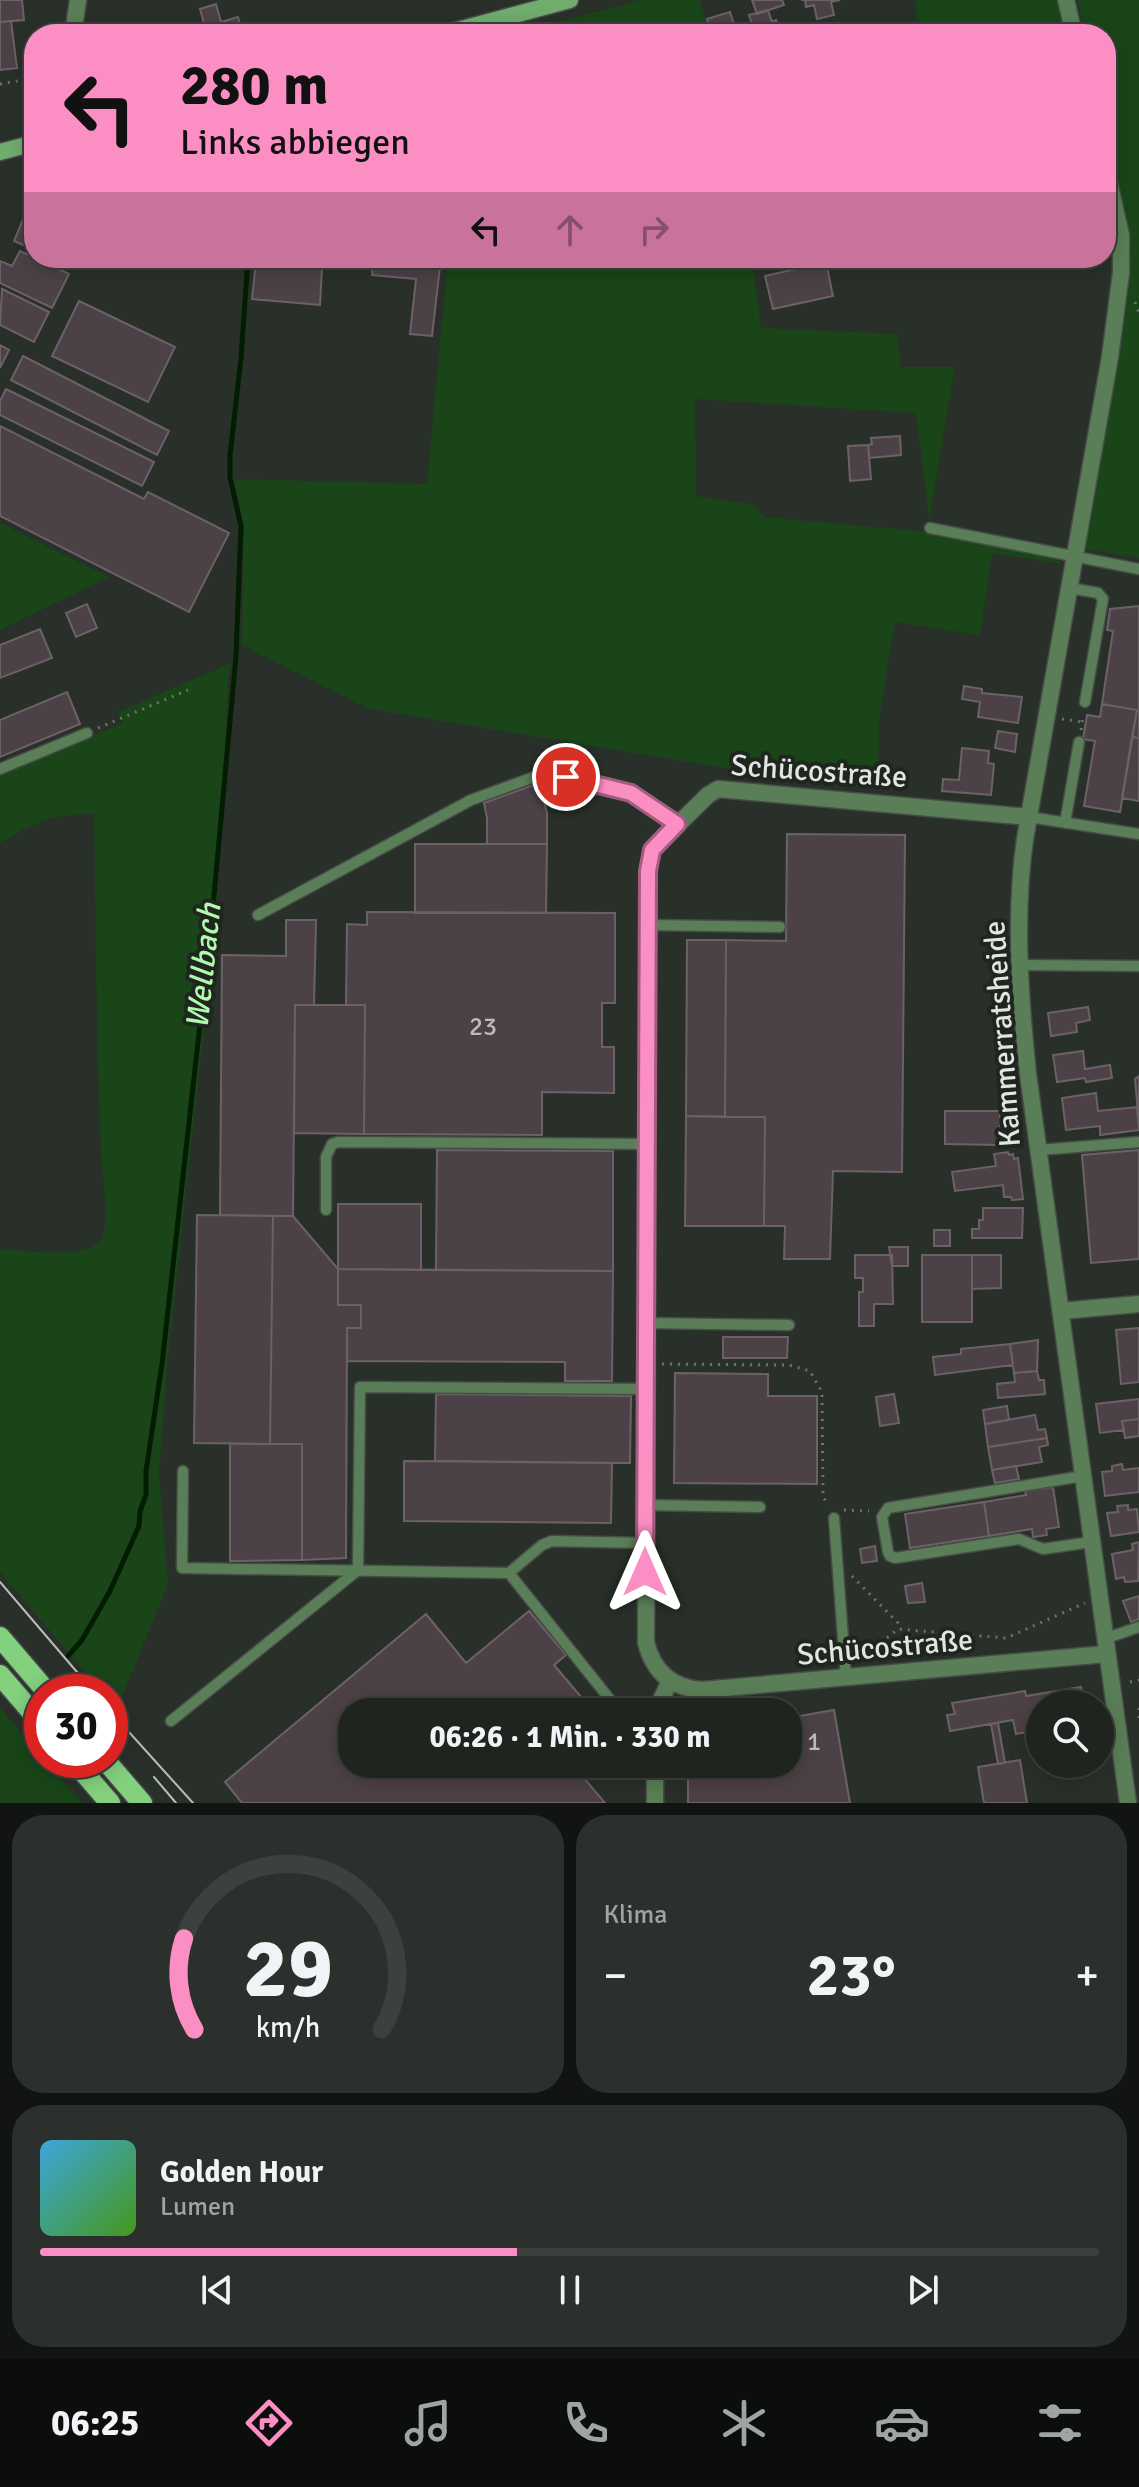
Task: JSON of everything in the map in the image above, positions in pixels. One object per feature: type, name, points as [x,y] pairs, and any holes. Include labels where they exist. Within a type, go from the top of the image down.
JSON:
[{"type":"main road","points":[[480,24],[570,0]]},
{"type":"main road","points":[[0,152],[24,146]]},
{"type":"main road","points":[[0,1637],[32,1674]]},
{"type":"main road","points":[[0,1675],[24,1703]]},
{"type":"main road","points":[[88,1778],[110,1803]]},
{"type":"main road","points":[[120,1778],[142,1803]]},
{"type":"street","points":[[74,24],[78,0]]},
{"type":"street","points":[[1066,0],[1072,24]]},
{"type":"street","name":"Kammerratsheide","points":[[1116,246],[1121,273],[1110,357],[1029,817],[1022,870],[1021,965],[1026,1052],[1128,1803]]},
{"type":"street","name":"Schücostraße","points":[[1029,817],[718,789],[652,850],[649,860],[648,925],[646,1642],[655,1666],[670,1681],[702,1690],[854,1678],[1105,1646]]},
{"type":"street","points":[[1061,1311],[1139,1304]]},
{"type":"street","points":[[662,1698],[670,1681]]},
{"type":"street","points":[[655,1778],[655,1803]]},
{"type":"lane","points":[[930,528],[1139,569]]},
{"type":"lane","points":[[1070,588],[1098,593],[1103,599],[1085,702]]},
{"type":"lane","points":[[0,769],[87,733]]},
{"type":"lane","points":[[1065,823],[1079,742]]},
{"type":"lane","points":[[258,915],[471,800],[534,777],[566,777],[631,793],[677,824]]},
{"type":"lane","points":[[1029,817],[1139,834]]},
{"type":"lane","points":[[648,925],[780,927]]},
{"type":"lane","points":[[1021,965],[1139,966]]},
{"type":"lane","points":[[326,1210],[326,1157],[332,1144],[338,1142],[647,1144]]},
{"type":"lane","points":[[1039,1150],[1139,1142]]},
{"type":"lane","points":[[647,1323],[789,1325]]},
{"type":"lane","points":[[358,1570],[360,1387],[647,1389]]},
{"type":"lane","points":[[183,1471],[182,1568],[509,1573],[542,1545],[552,1541],[645,1543]]},
{"type":"lane","points":[[1083,1476],[888,1508],[884,1512],[888,1552],[895,1558],[1019,1539],[1043,1549],[1091,1542]]},
{"type":"lane","points":[[646,1505],[760,1507]]},
{"type":"lane","points":[[834,1518],[854,1678]]},
{"type":"lane","points":[[171,1721],[358,1570]]},
{"type":"lane","points":[[509,1573],[609,1698]]},
{"type":"lane","points":[[1105,1646],[1139,1627]]},
{"type":"path","points":[[0,84],[24,80]]},
{"type":"path","points":[[87,733],[188,690]]},
{"type":"path","points":[[1079,742],[1085,702]]},
{"type":"path","points":[[646,1364],[789,1365],[810,1371],[822,1392],[823,1496],[834,1518]]},
{"type":"path","points":[[848,1510],[884,1512]]},
{"type":"path","points":[[839,1570],[845,1569],[898,1623],[898,1629]]},
{"type":"path","points":[[854,1678],[860,1660],[898,1629],[1006,1638],[1080,1604],[1099,1601]]},
{"type":"path","points":[[1139,1708],[1139,1718]]},
{"type":"green space","points":[[639,0],[700,0],[707,24],[551,24]]},
{"type":"green space","points":[[915,0],[1056,0],[1062,24],[917,24]]},
{"type":"green space","points":[[1078,0],[1139,0],[1139,558],[1086,549],[1127,298],[1129,269],[1126,229],[1116,180],[1116,24],[1083,24]]},
{"type":"green space","points":[[447,268],[753,268],[761,328],[897,334],[901,367],[955,367],[929,520],[916,413],[695,399],[696,496],[755,505],[764,517],[930,532],[1054,558],[1064,564],[992,553],[980,635],[895,622],[879,720],[878,789],[803,781],[370,709],[242,645],[244,526],[234,479],[427,484]]},
{"type":"green space","points":[[0,523],[109,577],[0,630]]},
{"type":"green space","points":[[229,664],[216,917],[167,1365],[159,1475],[168,1584],[128,1682],[128,1674],[87,1674],[0,1572],[0,1249],[68,1252],[92,1247],[103,1234],[105,1212],[98,1066],[94,814],[45,821],[0,843],[0,774],[123,723],[118,712]]},
{"type":"green space","points":[[0,1708],[24,1736],[24,1778],[60,1778],[82,1803],[0,1803]]},
{"type":"building","points":[[0,0],[22,0],[24,20],[0,22]]},
{"type":"building","points":[[752,0],[782,0],[784,5],[757,14]]},
{"type":"building","points":[[805,0],[840,0],[831,2],[834,15],[817,19],[814,5],[806,7]]},
{"type":"building","points":[[216,4],[221,22],[238,17],[240,24],[204,24],[200,9]]},
{"type":"building","points":[[768,10],[772,22],[776,20],[777,24],[752,24],[749,15]]},
{"type":"building","points":[[730,12],[734,24],[709,24],[707,19]]},
{"type":"building","points":[[11,21],[17,68],[0,70],[0,22]]},
{"type":"building","points":[[24,217],[24,246],[14,241]]},
{"type":"building","points":[[20,251],[24,253],[24,268],[56,268],[69,274],[52,308],[0,283],[0,261],[12,266]]},
{"type":"building","points":[[255,268],[322,268],[320,305],[252,299]]},
{"type":"building","points":[[372,268],[440,268],[432,336],[410,334],[416,279],[372,275]]},
{"type":"building","points":[[800,268],[827,268],[833,296],[773,309],[765,276]]},
{"type":"building","points":[[2,289],[49,312],[34,342],[0,325]]},
{"type":"building","points":[[79,301],[175,347],[148,402],[52,356]]},
{"type":"building","points":[[0,345],[9,350],[0,368]]},
{"type":"building","points":[[23,356],[169,431],[157,455],[11,380]]},
{"type":"building","points":[[6,389],[154,462],[142,486],[0,415],[0,401]]},
{"type":"building","points":[[0,426],[144,499],[148,492],[229,533],[189,612],[0,516]]},
{"type":"building","points":[[900,436],[901,455],[869,458],[871,438]]},
{"type":"building","points":[[868,445],[871,479],[850,481],[848,446]]},
{"type":"building","points":[[87,604],[97,628],[76,637],[66,613]]},
{"type":"building","points":[[1139,606],[1139,738],[1132,737],[1137,710],[1102,704],[1113,631],[1107,630],[1110,609]]},
{"type":"building","points":[[40,629],[52,658],[0,678],[0,645]]},
{"type":"building","points":[[964,686],[982,689],[982,693],[1022,697],[1018,723],[978,717],[980,702],[962,699]]},
{"type":"building","points":[[67,692],[80,724],[0,757],[0,720]]},
{"type":"building","points":[[1102,704],[1137,710],[1120,812],[1084,806],[1095,741],[1083,739],[1087,715],[1100,717]]},
{"type":"building","points":[[998,731],[1017,734],[1015,752],[995,748]]},
{"type":"building","points":[[1132,737],[1139,738],[1139,801],[1122,798]]},
{"type":"building","points":[[962,748],[989,751],[988,763],[994,764],[991,795],[942,791],[943,779],[959,780]]},
{"type":"building","points":[[539,783],[547,813],[547,844],[487,844],[484,803]]},
{"type":"building","points":[[787,834],[905,835],[902,1172],[833,1171],[830,1259],[784,1259],[785,1226],[764,1226],[765,1117],[725,1117],[726,940],[786,941]]},
{"type":"building","points":[[415,844],[547,844],[546,913],[415,913]]},
{"type":"building","points":[[367,912],[615,913],[615,1003],[602,1003],[602,1047],[614,1047],[614,1093],[542,1092],[542,1135],[364,1134],[365,1005],[346,1005],[347,924],[367,925]]},
{"type":"building","points":[[286,920],[316,920],[314,1005],[295,1005],[293,1216],[220,1215],[222,955],[286,956]]},
{"type":"building","points":[[687,940],[726,940],[725,1117],[686,1116]]},
{"type":"building","points":[[295,1005],[365,1005],[364,1134],[294,1133]]},
{"type":"building","points":[[1088,1007],[1090,1020],[1076,1023],[1077,1032],[1051,1036],[1048,1013]]},
{"type":"building","points":[[1083,1051],[1085,1069],[1110,1065],[1112,1078],[1057,1082],[1053,1055]]},
{"type":"building","points":[[1139,1076],[1139,1123],[1135,1079]]},
{"type":"building","points":[[1096,1093],[1098,1111],[1137,1107],[1139,1130],[1100,1135],[1100,1126],[1066,1130],[1062,1098]]},
{"type":"building","points":[[945,1111],[1000,1111],[1000,1145],[945,1144]]},
{"type":"building","points":[[686,1116],[765,1117],[764,1226],[685,1226]]},
{"type":"building","points":[[437,1150],[613,1151],[613,1271],[436,1270]]},
{"type":"building","points":[[1139,1150],[1139,1259],[1091,1263],[1082,1155]]},
{"type":"building","points":[[1008,1152],[1009,1155],[1013,1154],[1014,1159],[1018,1158],[1023,1199],[1004,1197],[1003,1185],[955,1191],[952,1172],[996,1166],[994,1154]]},
{"type":"building","points":[[338,1204],[421,1204],[421,1270],[338,1269]]},
{"type":"building","points":[[983,1208],[1023,1208],[1022,1238],[972,1238],[972,1229],[979,1229],[979,1220],[983,1220]]},
{"type":"building","points":[[197,1215],[273,1216],[270,1444],[194,1443]]},
{"type":"building","points":[[273,1216],[293,1216],[338,1269],[338,1305],[361,1305],[361,1328],[347,1328],[346,1558],[302,1560],[302,1444],[270,1444]]},
{"type":"building","points":[[934,1230],[950,1230],[950,1246],[934,1246]]},
{"type":"building","points":[[889,1247],[908,1247],[908,1266],[892,1266]]},
{"type":"building","points":[[855,1255],[892,1255],[893,1304],[874,1304],[874,1326],[859,1326],[859,1292],[863,1292],[863,1278],[855,1278]]},
{"type":"building","points":[[922,1255],[972,1255],[972,1322],[922,1322]]},
{"type":"building","points":[[972,1255],[1001,1255],[1001,1288],[972,1289]]},
{"type":"building","points":[[338,1269],[613,1271],[612,1381],[565,1381],[565,1362],[347,1361],[347,1328],[361,1328],[361,1305],[338,1305]]},
{"type":"building","points":[[1139,1328],[1139,1382],[1121,1384],[1116,1330]]},
{"type":"building","points":[[723,1337],[788,1337],[787,1358],[723,1358]]},
{"type":"building","points":[[1038,1340],[1037,1371],[1014,1373],[1010,1344]]},
{"type":"building","points":[[1010,1344],[1013,1365],[935,1375],[933,1357],[961,1354],[961,1349]]},
{"type":"building","points":[[1037,1371],[1039,1380],[1044,1380],[1045,1394],[998,1398],[997,1384],[1015,1382],[1014,1373]]},
{"type":"building","points":[[675,1373],[768,1374],[768,1396],[817,1396],[817,1484],[674,1483]]},
{"type":"building","points":[[436,1394],[631,1396],[630,1463],[435,1461]]},
{"type":"building","points":[[894,1394],[899,1423],[880,1426],[876,1397]]},
{"type":"building","points":[[1139,1399],[1139,1419],[1122,1421],[1124,1430],[1100,1433],[1096,1404]]},
{"type":"building","points":[[1007,1406],[1009,1420],[985,1424],[983,1410]]},
{"type":"building","points":[[1035,1415],[1038,1430],[1045,1429],[1047,1438],[988,1447],[985,1424]]},
{"type":"building","points":[[1139,1419],[1139,1436],[1125,1438],[1122,1421]]},
{"type":"building","points":[[1047,1438],[1048,1445],[1039,1447],[1042,1462],[992,1470],[988,1447]]},
{"type":"building","points":[[230,1444],[302,1444],[302,1560],[230,1561]]},
{"type":"building","points":[[404,1461],[612,1463],[611,1523],[404,1521]]},
{"type":"building","points":[[1122,1464],[1123,1470],[1139,1468],[1139,1492],[1105,1496],[1102,1472],[1112,1471],[1112,1466]]},
{"type":"building","points":[[1016,1466],[1019,1479],[995,1483],[992,1470]]},
{"type":"building","points":[[1053,1487],[1059,1527],[1046,1529],[1047,1535],[1033,1537],[1032,1529],[989,1536],[984,1502]]},
{"type":"building","points":[[984,1502],[989,1536],[910,1548],[905,1514]]},
{"type":"building","points":[[1128,1505],[1128,1510],[1137,1509],[1139,1532],[1111,1536],[1107,1513],[1118,1512],[1117,1506]]},
{"type":"building","points":[[1139,1542],[1138,1581],[1125,1582],[1124,1577],[1116,1579],[1112,1554],[1133,1550],[1132,1544]]},
{"type":"building","points":[[875,1546],[877,1561],[862,1563],[860,1549]]},
{"type":"building","points":[[922,1583],[925,1602],[908,1603],[905,1586]]},
{"type":"building","points":[[1139,1596],[1139,1619],[1131,1622],[1123,1601]]},
{"type":"building","points":[[529,1611],[566,1655],[554,1665],[582,1698],[338,1698],[338,1778],[584,1778],[605,1803],[242,1803],[225,1782],[426,1614],[466,1663]]},
{"type":"building","points":[[1025,1691],[1026,1732],[1016,1734],[1013,1720],[950,1731],[947,1715],[955,1714],[952,1703]]},
{"type":"building","points":[[834,1710],[850,1803],[688,1803],[688,1778],[802,1778],[802,1716]]},
{"type":"building","points":[[998,1723],[1005,1763],[998,1764],[991,1724]]},
{"type":"building","points":[[1020,1760],[1027,1803],[984,1803],[978,1767]]},
{"type":"waterway","name":"Wellbach","points":[[68,1656],[82,1640],[110,1591],[139,1526],[146,1495],[146,1471],[162,1364],[212,917],[236,656],[241,526],[230,478],[230,455],[247,268]]},
{"type":"tram line","points":[[0,1582],[79,1674]]},
{"type":"tram line","points":[[128,1731],[193,1803]]},
{"type":"tram line","points":[[154,1777],[176,1803]]},
{"type":"route","points":[[566,777],[631,793],[677,824],[652,850],[648,871],[645,1572]]}]
